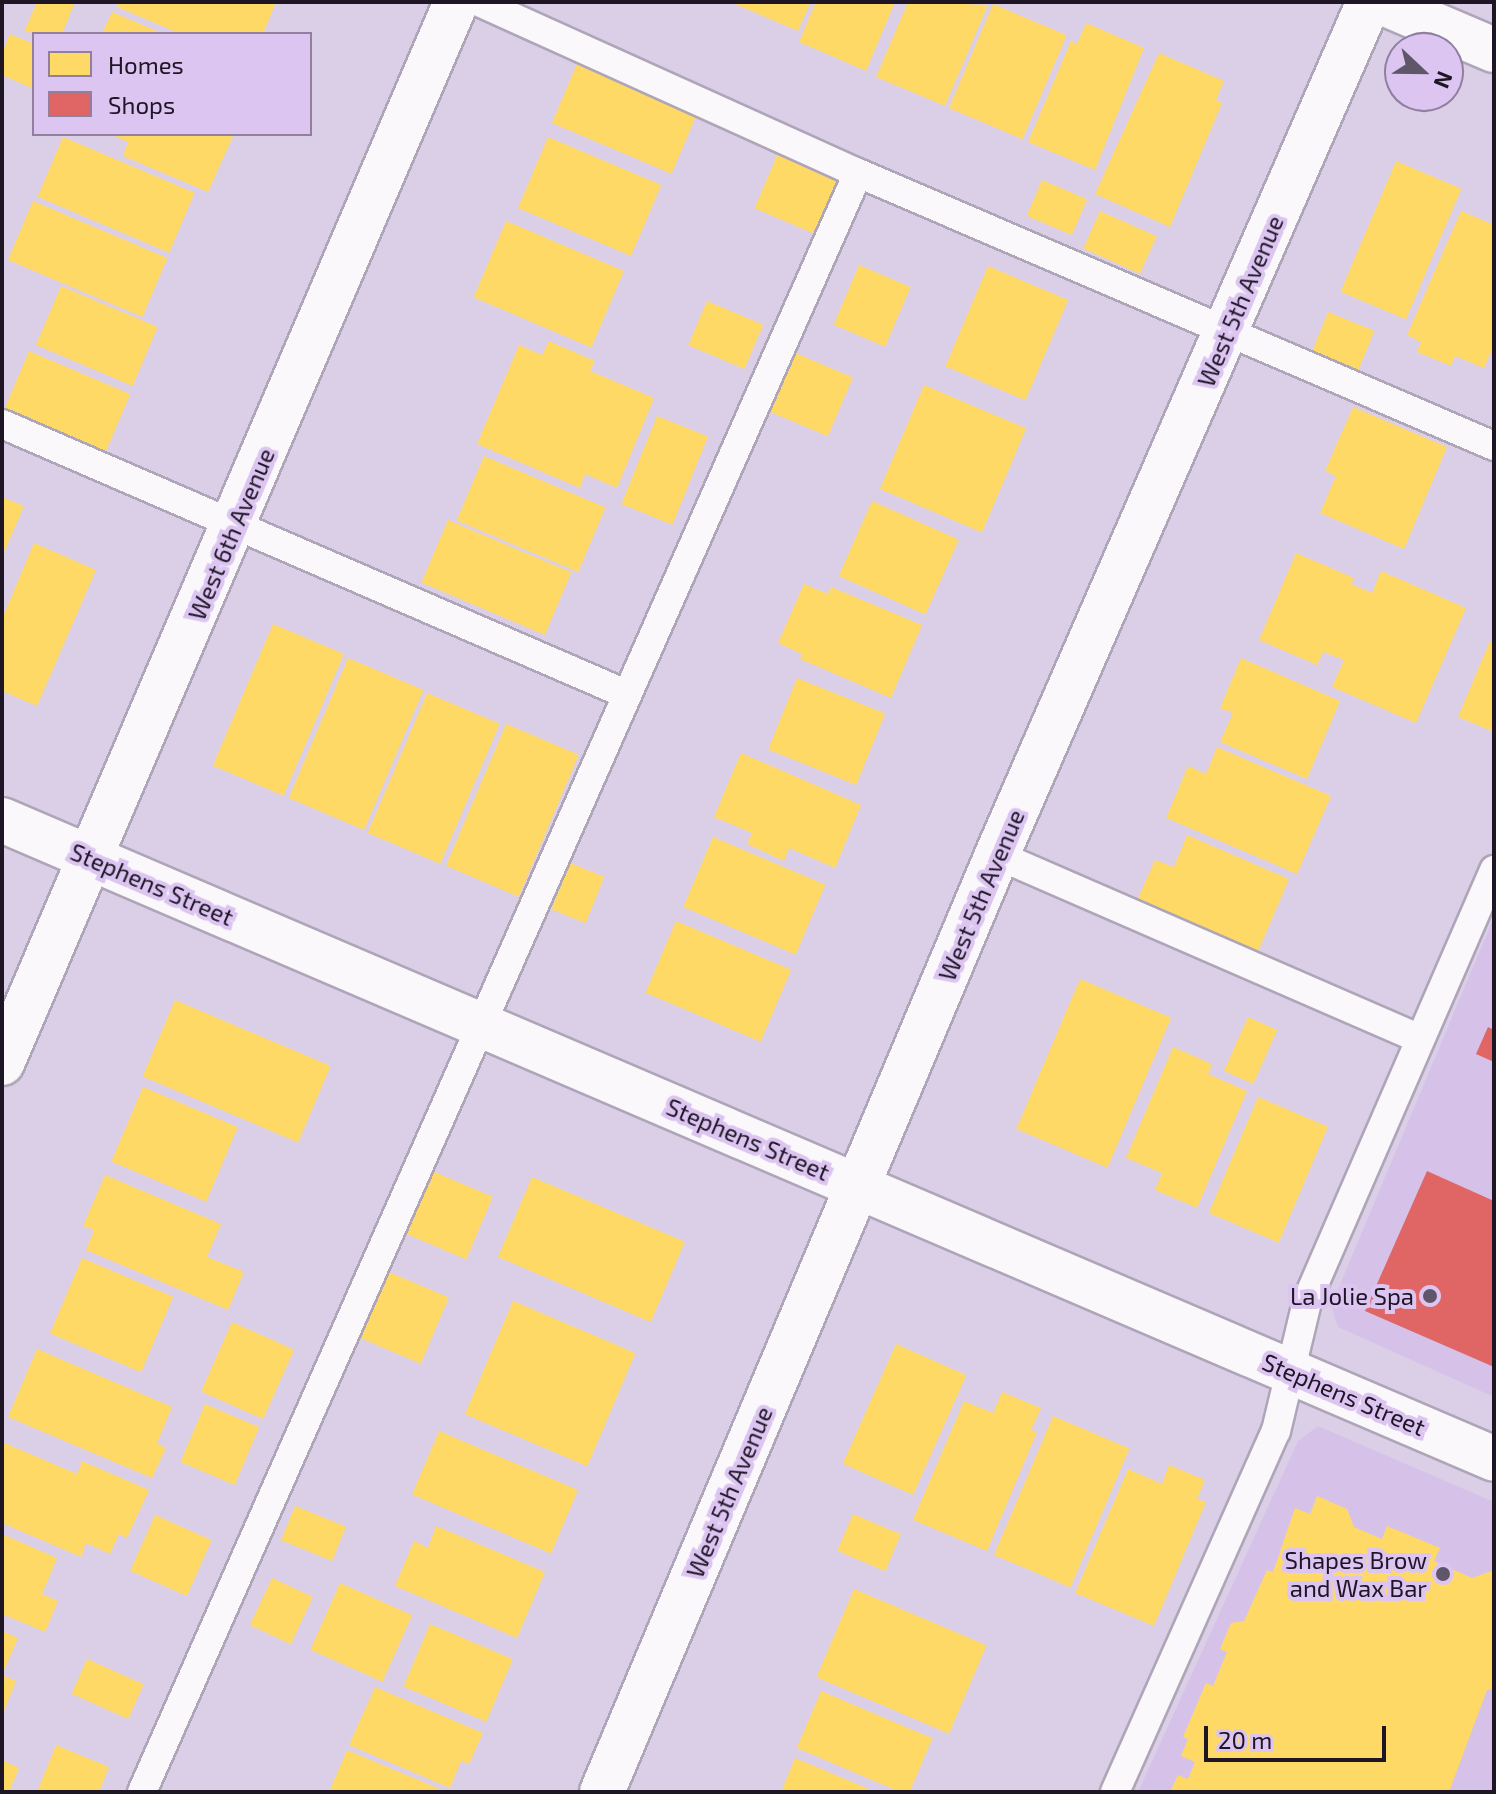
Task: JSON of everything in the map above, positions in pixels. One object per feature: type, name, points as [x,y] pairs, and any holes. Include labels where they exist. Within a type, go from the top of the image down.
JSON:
[{"type":"street","name":"West 6th Avenue","points":[[2,1063],[236,524],[456,2]]},
{"type":"street","name":"West 5th Avenue","points":[[602,1792],[997,855],[1369,2]]},
{"type":"street","points":[[1381,2],[1494,50]]},
{"type":"street","name":"Stephens Street","points":[[2,820],[1494,1459]]},
{"type":"lane","points":[[479,2],[858,173],[1494,446]]},
{"type":"lane","points":[[142,1792],[478,1024],[858,173]]},
{"type":"lane","points":[[2,424],[626,694]]},
{"type":"lane","points":[[997,855],[1420,1039]]},
{"type":"lane","points":[[1115,1792],[1276,1431],[1308,1298],[1494,870]]},
{"type":"shaded area","points":[[1494,917],[1494,1397],[1338,1327],[1331,1306]]},
{"type":"shaded area","points":[[1318,1426],[1494,1502],[1494,1792],[1138,1792],[1298,1441]]},
{"type":"building: Homes","points":[[37,2],[75,2],[63,32],[24,32]]},
{"type":"building: Homes","points":[[119,2],[276,2],[264,32],[176,32],[117,7]]},
{"type":"building: Homes","points":[[730,2],[811,2],[798,31]]},
{"type":"building: Homes","points":[[816,2],[895,2],[866,71],[799,42]]},
{"type":"building: Homes","points":[[908,2],[988,5],[945,106],[876,77]]},
{"type":"building: Homes","points":[[993,4],[1067,35],[1022,139],[949,108]]},
{"type":"building: Homes","points":[[112,12],[159,32],[103,32]]},
{"type":"building: Homes","points":[[1086,23],[1144,48],[1095,170],[1028,142],[1071,41],[1077,44]]},
{"type":"building: Homes","points":[[10,34],[32,43],[32,88],[2,75],[2,53]]},
{"type":"building: Homes","points":[[582,52],[702,103],[672,174],[552,123]]},
{"type":"building: Homes","points":[[1159,53],[1224,81],[1216,100],[1222,103],[1170,227],[1095,194]]},
{"type":"building: Homes","points":[[114,136],[233,136],[208,192],[123,156],[128,142]]},
{"type":"building: Homes","points":[[63,137],[195,193],[169,253],[38,197]]},
{"type":"building: Homes","points":[[548,137],[661,185],[631,256],[518,208]]},
{"type":"building: Homes","points":[[778,153],[842,180],[818,235],[755,208]]},
{"type":"building: Homes","points":[[1396,161],[1461,189],[1406,319],[1341,292]]},
{"type":"building: Homes","points":[[1042,180],[1087,199],[1072,235],[1027,216]]},
{"type":"building: Homes","points":[[33,201],[167,258],[142,317],[8,260]]},
{"type":"building: Homes","points":[[1100,211],[1157,236],[1140,274],[1083,248]]},
{"type":"building: Homes","points":[[1461,211],[1494,225],[1494,345],[1484,368],[1455,356],[1451,366],[1417,352],[1421,342],[1407,335]]},
{"type":"building: Homes","points":[[506,221],[624,271],[591,347],[474,297]]},
{"type":"building: Homes","points":[[859,265],[911,287],[885,347],[834,325]]},
{"type":"building: Homes","points":[[988,266],[1068,300],[1025,400],[945,366]]},
{"type":"building: Homes","points":[[61,286],[158,327],[133,386],[36,345]]},
{"type":"building: Homes","points":[[707,301],[763,325],[744,369],[688,345]]},
{"type":"building: Homes","points":[[1328,312],[1374,331],[1358,371],[1312,352]]},
{"type":"building: Homes","points":[[549,341],[595,361],[590,371],[654,398],[617,488],[585,474],[580,488],[477,444],[519,345],[542,355]]},
{"type":"building: Homes","points":[[29,351],[130,394],[104,456],[3,413]]},
{"type":"building: Homes","points":[[793,352],[853,377],[828,436],[768,411]]},
{"type":"building: Homes","points":[[924,385],[1026,428],[982,532],[880,489]]},
{"type":"building: Homes","points":[[1353,407],[1447,447],[1404,549],[1320,513],[1336,476],[1325,471]]},
{"type":"building: Homes","points":[[657,416],[708,437],[672,525],[621,504]]},
{"type":"building: Homes","points":[[484,456],[606,508],[578,572],[457,520]]},
{"type":"building: Homes","points":[[2,497],[24,506],[2,557]]},
{"type":"building: Homes","points":[[872,501],[959,540],[925,615],[839,576]]},
{"type":"building: Homes","points":[[448,520],[571,572],[545,635],[421,583]]},
{"type":"building: Homes","points":[[34,543],[96,570],[37,706],[2,691],[2,619]]},
{"type":"building: Homes","points":[[1296,553],[1354,578],[1351,584],[1372,593],[1381,571],[1466,608],[1416,723],[1332,687],[1344,660],[1323,652],[1317,665],[1259,640]]},
{"type":"building: Homes","points":[[804,584],[828,594],[831,587],[922,625],[891,698],[800,659],[802,654],[778,643]]},
{"type":"building: Homes","points":[[273,624],[344,654],[284,796],[213,766]]},
{"type":"building: Homes","points":[[1490,641],[1494,643],[1494,732],[1458,717]]},
{"type":"building: Homes","points":[[348,658],[423,690],[364,830],[289,798]]},
{"type":"building: Homes","points":[[1241,658],[1340,701],[1307,779],[1220,742],[1233,713],[1220,708]]},
{"type":"building: Homes","points":[[797,678],[885,714],[856,785],[768,749]]},
{"type":"building: Homes","points":[[427,693],[500,724],[440,864],[368,833]]},
{"type":"building: Homes","points":[[506,724],[579,755],[519,897],[446,866]]},
{"type":"building: Homes","points":[[1217,747],[1331,796],[1297,874],[1166,818],[1188,766],[1206,774]]},
{"type":"building: Homes","points":[[741,753],[861,805],[835,868],[789,848],[784,861],[747,844],[752,833],[714,817]]},
{"type":"building: Homes","points":[[1187,835],[1289,879],[1257,954],[1136,903],[1155,860],[1174,867]]},
{"type":"building: Homes","points":[[713,837],[825,885],[796,955],[683,907]]},
{"type":"building: Homes","points":[[570,863],[604,877],[586,923],[551,909]]},
{"type":"building: Homes","points":[[676,921],[791,970],[761,1042],[646,993]]},
{"type":"building: Homes","points":[[1080,979],[1171,1018],[1107,1168],[1016,1129]]},
{"type":"building: Homes","points":[[175,1000],[331,1066],[298,1142],[143,1076]]},
{"type":"building: Homes","points":[[1248,1017],[1277,1030],[1253,1084],[1224,1071]]},
{"type":"building: Homes","points":[[1173,1047],[1212,1064],[1208,1074],[1247,1091],[1197,1208],[1155,1190],[1162,1173],[1126,1158]]},
{"type":"building: Homes","points":[[143,1087],[238,1127],[206,1202],[111,1162]]},
{"type":"building: Homes","points":[[1258,1097],[1328,1127],[1279,1243],[1209,1213]]},
{"type":"building: Homes","points":[[432,1171],[493,1197],[466,1259],[405,1234]]},
{"type":"building: Homes","points":[[105,1175],[221,1224],[207,1257],[244,1272],[228,1310],[86,1250],[94,1230],[83,1226]]},
{"type":"building: Homes","points":[[532,1177],[685,1242],[651,1322],[498,1257]]},
{"type":"building: Homes","points":[[82,1258],[173,1297],[141,1372],[50,1333]]},
{"type":"building: Homes","points":[[389,1272],[449,1297],[421,1364],[361,1338]]},
{"type":"building: Homes","points":[[513,1301],[635,1353],[587,1466],[465,1414]]},
{"type":"building: Homes","points":[[232,1322],[294,1350],[263,1419],[201,1391]]},
{"type":"building: Homes","points":[[896,1344],[966,1375],[913,1495],[843,1464]]},
{"type":"building: Homes","points":[[37,1349],[172,1407],[157,1443],[166,1448],[152,1478],[8,1417]]},
{"type":"building: Homes","points":[[1002,1392],[1041,1408],[1031,1430],[1037,1432],[987,1551],[913,1520],[964,1401],[993,1413]]},
{"type":"building: Homes","points":[[205,1404],[259,1427],[235,1485],[180,1462]]},
{"type":"building: Homes","points":[[1053,1416],[1129,1448],[1070,1587],[994,1555]]},
{"type":"building: Homes","points":[[439,1431],[578,1490],[551,1554],[412,1495]]},
{"type":"building: Homes","points":[[2,1442],[77,1474],[82,1461],[149,1490],[127,1538],[119,1534],[110,1554],[86,1543],[81,1557],[2,1523]]},
{"type":"building: Homes","points":[[1169,1465],[1205,1480],[1197,1499],[1206,1502],[1154,1626],[1075,1593],[1128,1469],[1162,1484]]},
{"type":"building: Homes","points":[[1317,1496],[1347,1509],[1354,1527],[1382,1539],[1387,1526],[1440,1548],[1434,1561],[1472,1578],[1494,1570],[1494,1688],[1487,1690],[1449,1792],[1170,1792],[1178,1775],[1188,1779],[1195,1762],[1181,1756],[1188,1739],[1183,1737],[1206,1683],[1213,1686],[1227,1652],[1220,1649],[1231,1623],[1244,1621],[1267,1570],[1273,1572],[1295,1508],[1310,1514]]},
{"type":"building: Homes","points":[[295,1506],[346,1527],[332,1561],[281,1540]]},
{"type":"building: Homes","points":[[853,1514],[901,1534],[885,1571],[837,1551]]},
{"type":"building: Homes","points":[[155,1515],[212,1540],[187,1596],[130,1571]]},
{"type":"building: Homes","points":[[436,1526],[545,1572],[517,1638],[395,1586],[414,1541],[428,1548]]},
{"type":"building: Homes","points":[[2,1534],[57,1558],[42,1594],[58,1601],[45,1632],[2,1614]]},
{"type":"building: Homes","points":[[272,1578],[313,1597],[291,1644],[250,1625]]},
{"type":"building: Homes","points":[[340,1583],[412,1615],[382,1682],[310,1650]]},
{"type":"building: Homes","points":[[854,1589],[987,1645],[949,1734],[816,1677]]},
{"type":"building: Homes","points":[[430,1624],[513,1659],[486,1722],[403,1687]]},
{"type":"building: Homes","points":[[2,1631],[18,1638],[2,1675]]},
{"type":"building: Homes","points":[[87,1659],[144,1684],[128,1719],[72,1694]]},
{"type":"building: Homes","points":[[2,1675],[16,1681],[2,1716]]},
{"type":"building: Homes","points":[[375,1687],[483,1733],[469,1764],[461,1761],[450,1788],[349,1745]]},
{"type":"building: Homes","points":[[821,1691],[932,1738],[910,1792],[900,1792],[797,1748]]},
{"type":"building: Homes","points":[[56,1745],[109,1767],[99,1792],[37,1792]]},
{"type":"building: Homes","points":[[347,1750],[447,1792],[329,1792]]},
{"type":"building: Homes","points":[[795,1758],[876,1792],[781,1792]]},
{"type":"building: Homes","points":[[2,1760],[19,1768],[9,1792],[2,1792]]},
{"type":"building: Shops","points":[[1488,1027],[1494,1030],[1494,1062],[1476,1054]]},
{"type":"building: Shops","points":[[1427,1171],[1494,1201],[1494,1367],[1365,1311]]},
{"type":"place","name":"La Jolie Spa","points":[[1430,1296]]},
{"type":"place","name":"Shapes Brow and Wax Bar","points":[[1443,1574]]}]
